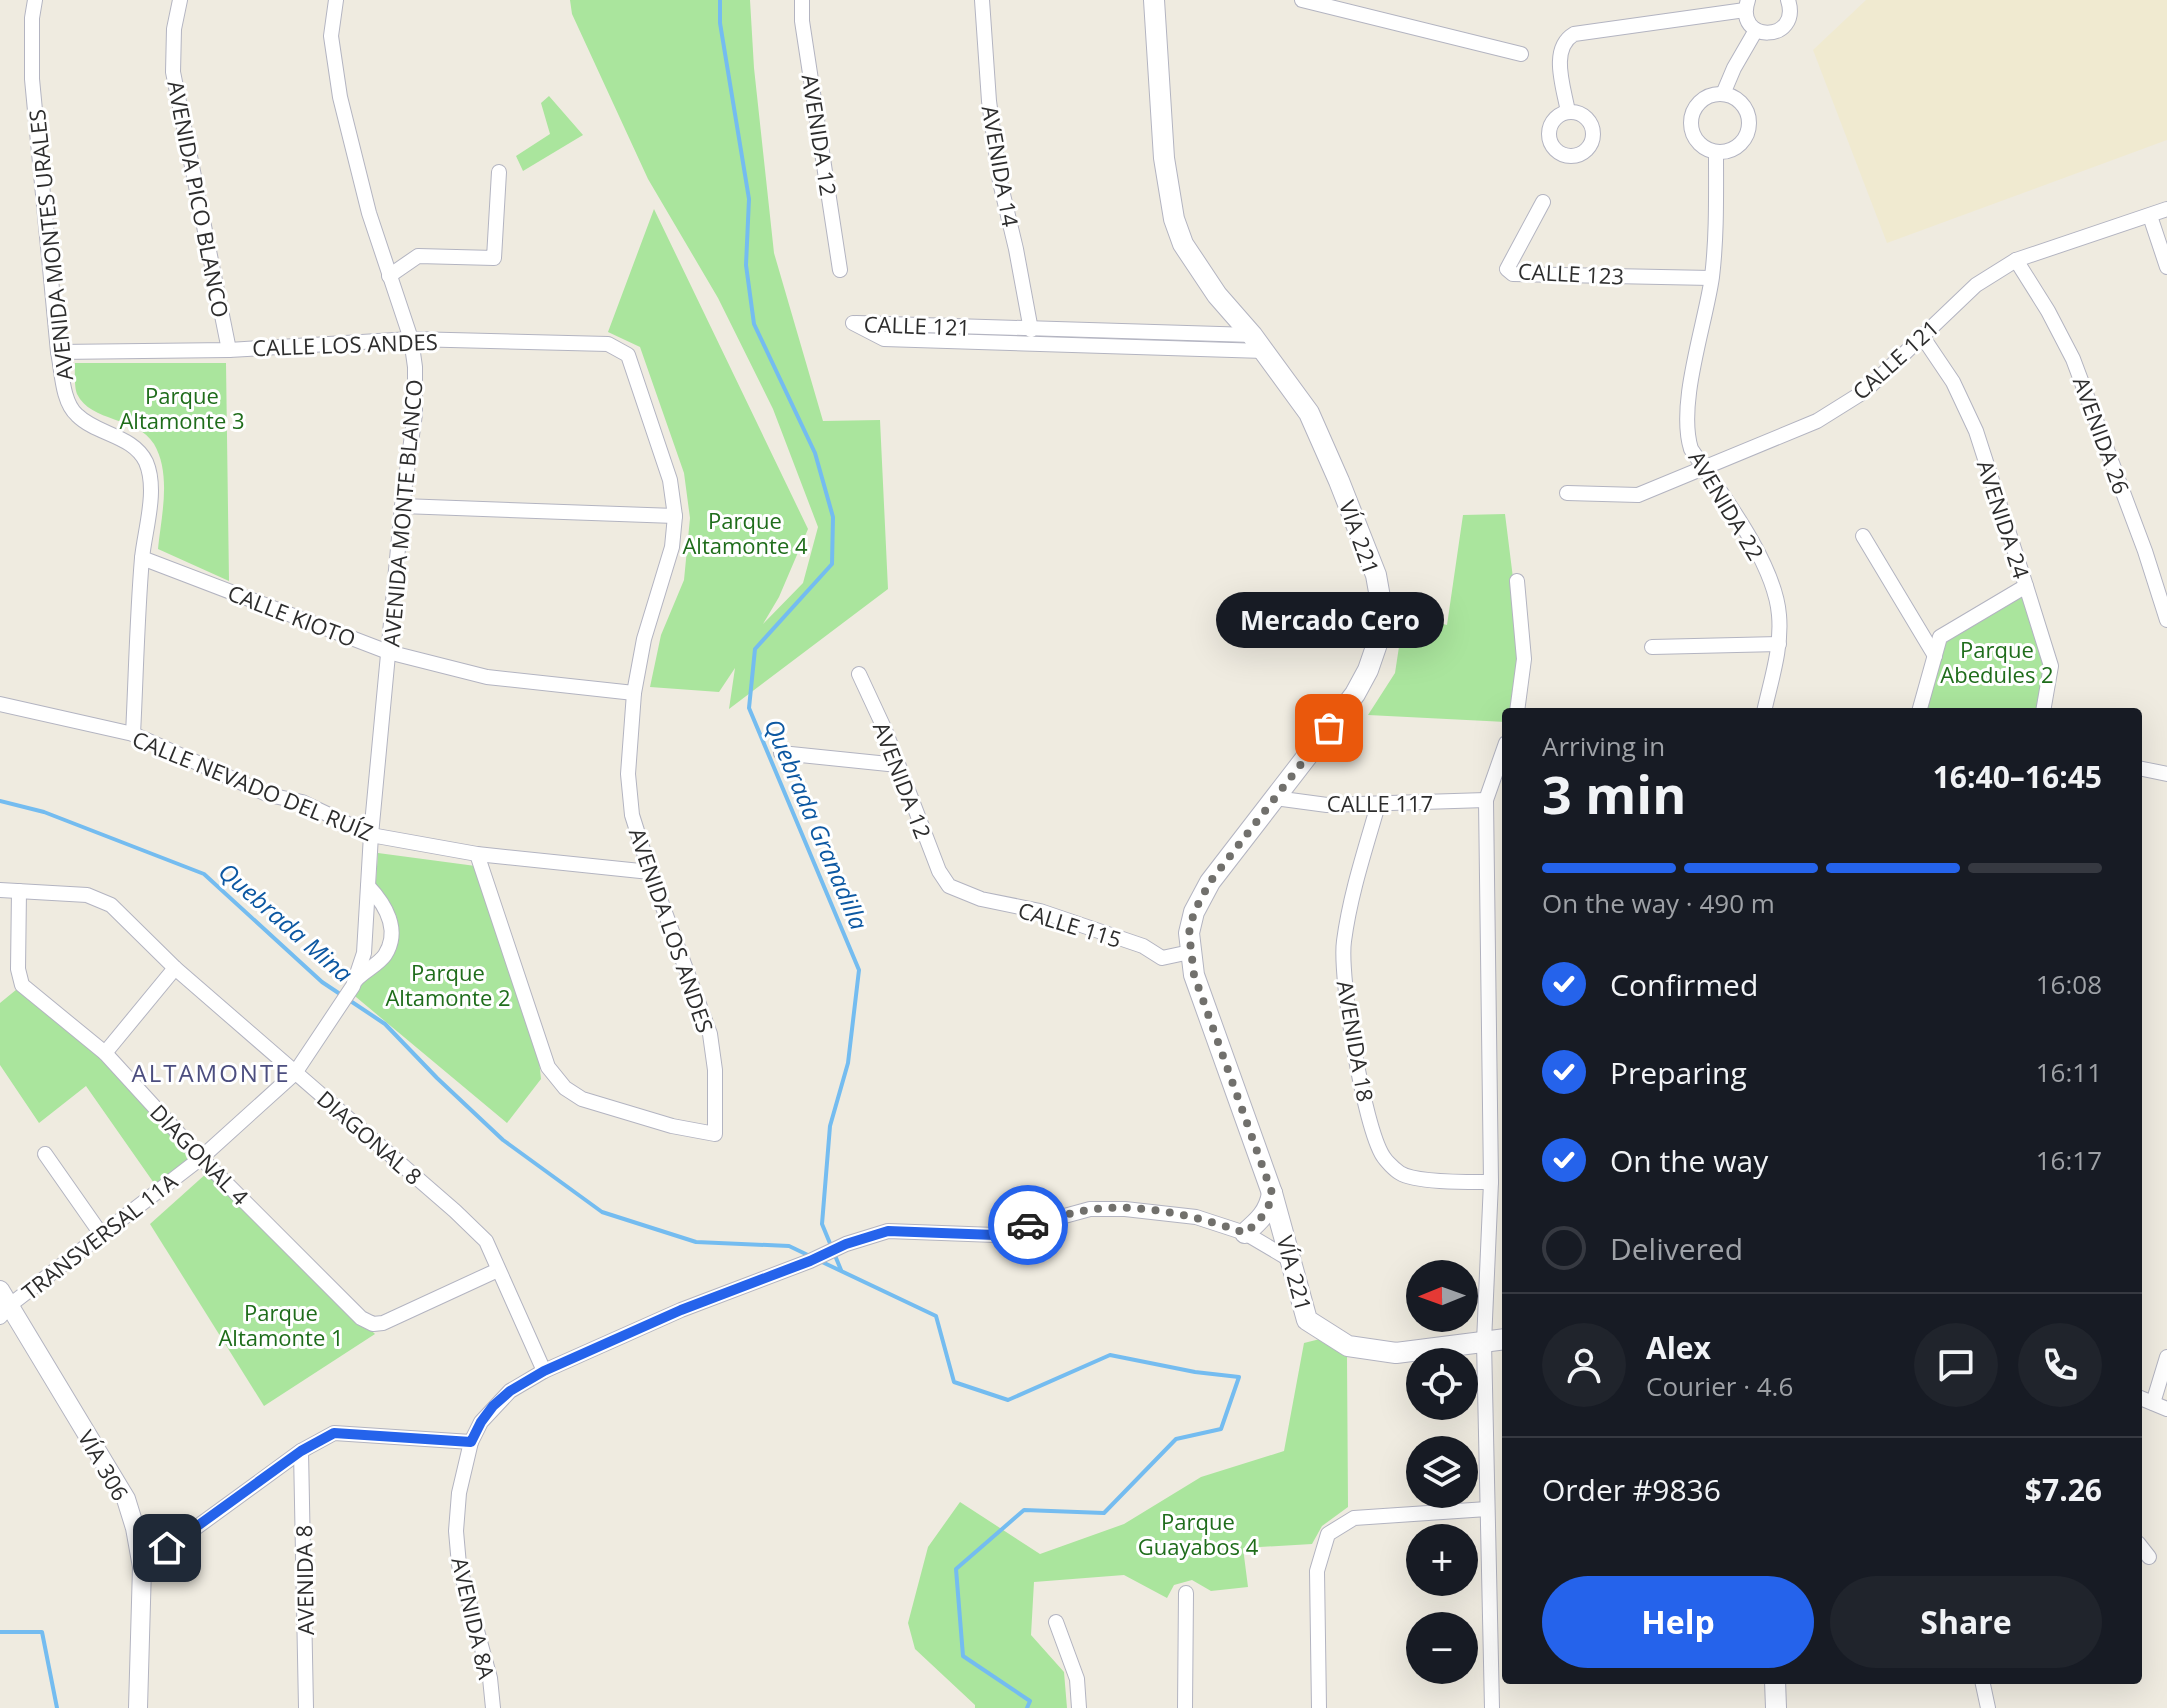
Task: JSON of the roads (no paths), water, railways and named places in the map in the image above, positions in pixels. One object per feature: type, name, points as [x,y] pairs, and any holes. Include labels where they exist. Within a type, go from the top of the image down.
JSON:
[{"type":"main road","name":"VÍA 221","points":[[1154,0],[1164,158],[1174,219],[1183,244],[1217,295],[1258,343],[1309,413],[1376,575],[1381,603],[1378,641],[1355,694],[1210,882],[1194,912],[1189,933],[1194,975],[1272,1193],[1307,1320],[1348,1346],[1396,1353],[1502,1340]]},
{"type":"main road","points":[[1245,1233],[1262,1219],[1270,1206],[1272,1193]]},
{"type":"main road","points":[[1775,1684],[1776,1708]]},
{"type":"street","name":"AVENIDA MONTES URALES","points":[[35,0],[32,79],[58,352],[66,395],[75,414],[132,445],[144,458],[152,477],[142,558],[133,734]]},
{"type":"street","name":"AVENIDA PICO BLANCO","points":[[180,0],[174,29],[173,72],[229,350]]},
{"type":"street","name":"AVENIDA MONTE BLANCO","points":[[336,0],[331,36],[340,97],[369,213],[411,339],[415,367],[415,414],[402,506],[367,893],[359,928],[354,983]]},
{"type":"street","name":"AVENIDA 12","points":[[802,0],[802,21],[840,270]]},
{"type":"street","name":"AVENIDA 14","points":[[982,0],[989,101],[1000,182],[1031,330]]},
{"type":"street","points":[[1302,0],[1521,54]]},
{"type":"street","points":[[1568,112],[1560,65],[1561,49],[1567,38],[1574,34],[1746,5],[1750,25],[1770,34],[1783,28],[1790,15],[1788,0]]},
{"type":"street","points":[[1723,94],[1756,30]]},
{"type":"street","points":[[1723,94],[1743,105],[1749,127],[1738,146],[1716,152],[1705,149],[1697,141],[1691,120],[1694,109],[1702,100],[1723,94]]},
{"type":"street","name":"AVENIDA 22","points":[[1716,152],[1716,230],[1711,278],[1686,419],[1691,449],[1749,537],[1773,588],[1779,614],[1779,644],[1765,708]]},
{"type":"street","points":[[389,276],[418,256],[494,258],[499,172]]},
{"type":"street","name":"CALLE 123","points":[[1543,202],[1507,269],[1513,274],[1711,278]]},
{"type":"street","name":"CALLE 121","points":[[1567,493],[1638,495],[1705,470],[1817,421],[1865,391],[1976,285],[2016,260],[2167,209]]},
{"type":"street","points":[[2150,216],[2167,267]]},
{"type":"street","name":"AVENIDA 26","points":[[2016,260],[2073,359],[2145,551],[2167,620]]},
{"type":"street","name":"CALLE 121","points":[[853,323],[1031,330],[1258,343],[884,339],[853,323]]},
{"type":"street","name":"AVENIDA 24","points":[[1922,336],[1953,382],[1976,431],[2051,666],[2044,708]]},
{"type":"street","name":"CALLE LOS ANDES","points":[[58,352],[229,350],[411,339],[608,344],[628,355]]},
{"type":"street","name":"AVENIDA LOS ANDES","points":[[477,854],[548,1067],[555,1079],[582,1099],[672,1126],[715,1134],[715,1070],[710,1034],[632,815],[628,774],[634,693],[644,639],[672,547],[675,516],[670,480],[628,355]]},
{"type":"street","points":[[402,506],[675,516]]},
{"type":"street","points":[[1863,536],[1935,656]]},
{"type":"street","name":"CALLE KIOTO","points":[[142,558],[388,652],[487,677],[634,693]]},
{"type":"street","points":[[1517,581],[1524,659],[1518,708]]},
{"type":"street","points":[[1920,708],[1940,637],[2026,586]]},
{"type":"street","points":[[1652,647],[1779,644]]},
{"type":"street","name":"AVENIDA 12","points":[[859,674],[939,871],[949,886]]},
{"type":"street","name":"CALLE NEVADO DEL RUÍZ","points":[[0,704],[133,734],[269,795],[302,802],[371,835],[477,854],[650,872]]},
{"type":"street","points":[[781,753],[898,765]]},
{"type":"street","points":[[1492,1708],[1484,1342],[1491,1182],[1486,800],[1502,754]]},
{"type":"street","points":[[2142,769],[2166,772]]},
{"type":"street","name":"CALLE 117","points":[[1275,798],[1327,805],[1486,800]]},
{"type":"street","name":"AVENIDA 18","points":[[1378,805],[1350,901],[1343,945],[1345,990],[1373,1132],[1383,1157],[1401,1174],[1438,1180],[1491,1182]]},
{"type":"street","name":"CALLE 115","points":[[949,886],[981,899],[1040,911],[1143,946],[1162,958],[1190,952]]},
{"type":"street","name":"DIAGONAL 8","points":[[0,890],[87,895],[111,905],[175,968],[486,1241],[544,1371]]},
{"type":"street","name":"DIAGONAL 4","points":[[19,891],[18,969],[22,985],[105,1053],[201,1158],[361,1318],[373,1324],[383,1323],[498,1270]]},
{"type":"street","points":[[295,1073],[354,983],[385,956],[391,933],[389,916],[383,903],[367,893]]},
{"type":"street","points":[[105,1053],[175,968]]},
{"type":"street","name":"TRANSVERSAL 11A","points":[[3,1304],[201,1158],[295,1073]]},
{"type":"street","points":[[45,1154],[101,1234]]},
{"type":"street","name":"AVENIDA 8A","points":[[493,1708],[490,1678],[459,1565],[456,1531],[459,1493],[471,1442],[481,1422],[510,1391],[544,1371],[681,1310],[810,1261],[846,1244],[888,1231],[902,1229],[995,1235],[1090,1209],[1125,1209],[1196,1217],[1245,1233],[1289,1259]]},
{"type":"street","name":"VÍA 306","points":[[3,1304],[126,1499],[142,1567],[138,1708]]},
{"type":"street","points":[[2160,1406],[2167,1357]]},
{"type":"street","points":[[142,1567],[301,1451],[334,1433],[471,1442]]},
{"type":"street","name":"AVENIDA 8","points":[[301,1451],[306,1708]]},
{"type":"street","points":[[1319,1708],[1317,1571],[1328,1534],[1354,1518],[1487,1509]]},
{"type":"street","points":[[2142,1548],[2149,1557]]},
{"type":"street","points":[[1185,1708],[1186,1593]]},
{"type":"street","points":[[1056,1622],[1077,1679],[1079,1708]]},
{"type":"street","points":[[1983,1684],[1988,1708]]},
{"type":"waterway","name":"Quebrada Granadilla","points":[[720,0],[720,23],[749,199],[746,265],[754,324],[815,453],[833,517],[832,564],[755,649],[749,708],[859,970],[848,1063],[830,1126],[822,1224],[841,1270]]},
{"type":"waterway","name":"Quebrada Mina","points":[[0,801],[44,812],[204,874],[322,982],[385,1024],[503,1140],[602,1212],[696,1242],[789,1246],[812,1257]]},
{"type":"waterway","name":"Quebrada Mina","points":[[820,1261],[936,1316],[954,1382],[1008,1400],[1110,1355],[1195,1372],[1239,1377],[1221,1429],[1176,1439],[1104,1513],[1024,1510],[956,1569],[963,1656],[1030,1701],[1027,1708]]},
{"type":"waterway","points":[[0,1632],[42,1632],[57,1708]]},
{"type":"place","name":"Mercado Cero","points":[[1329,728]]},
{"type":"district","name":"ALTAMONTE","points":[[211,1072]]},
{"type":"park label","name":"Parque Altamonte 3","points":[[182,408]]},
{"type":"park label","name":"Parque Altamonte 4","points":[[745,532]]},
{"type":"park label","name":"Parque Abedules 2","points":[[1997,662]]},
{"type":"park label","name":"Parque Altamonte 2","points":[[448,984]]},
{"type":"park label","name":"Parque Altamonte 1","points":[[281,1324]]},
{"type":"park label","name":"Parque Guayabos 4","points":[[1198,1534]]}]
